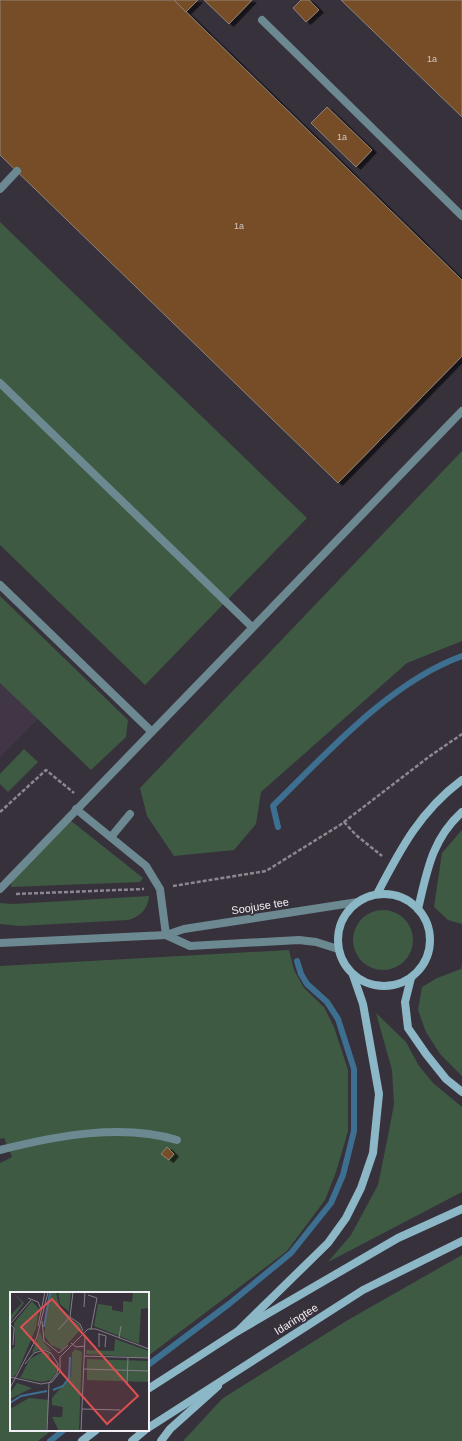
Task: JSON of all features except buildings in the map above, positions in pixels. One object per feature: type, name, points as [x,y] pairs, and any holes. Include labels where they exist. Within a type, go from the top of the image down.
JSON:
[{"type":"street","points":[[262,20],[462,216]]},
{"type":"street","points":[[0,189],[17,171]]},
{"type":"street","points":[[0,383],[252,627]]},
{"type":"street","points":[[0,889],[76,808],[462,411]]},
{"type":"street","points":[[0,585],[151,731]]},
{"type":"street","points":[[377,894],[403,844],[427,811],[448,790],[462,780]]},
{"type":"street","points":[[76,808],[146,866],[160,889],[166,935]]},
{"type":"street","points":[[418,909],[430,859],[446,830],[462,812]]},
{"type":"street","points":[[111,837],[130,814]]},
{"type":"street","points":[[238,1331],[328,1243],[349,1212],[361,1188],[373,1153],[379,1094],[363,1004],[353,975],[344,963],[338,949],[338,934],[342,920],[351,908],[358,902],[377,894],[392,894],[406,899],[418,909],[427,922],[430,945],[429,953],[422,967],[411,978],[396,985],[381,986],[366,983],[353,975]]},
{"type":"street","name":"Soojuse tee","points":[[0,943],[166,935],[184,929],[358,902]]},
{"type":"street","name":"Soojuse tee","points":[[166,935],[190,946],[298,940],[316,942],[338,949]]},
{"type":"street","points":[[411,978],[405,1002],[408,1028],[446,1079],[462,1092]]},
{"type":"street","points":[[0,1150],[47,1138],[93,1133],[156,1134],[177,1140]]},
{"type":"street","name":"Idaringtee","points":[[149,1388],[238,1331],[398,1238],[462,1209]]},
{"type":"street","name":"Idaringtee","points":[[149,1427],[236,1370],[363,1290],[462,1242]]},
{"type":"street","points":[[161,1441],[170,1429],[236,1370]]},
{"type":"street","points":[[82,1441],[95,1431]]},
{"type":"street","points":[[132,1441],[144,1431]]},
{"type":"path","points":[[15,894],[160,889],[266,871],[344,822],[430,756],[462,734]]},
{"type":"path","points":[[0,812],[46,770],[83,802]]},
{"type":"path","points":[[344,822],[356,835],[379,854],[394,862]]},
{"type":"shaded area","points":[[0,683],[38,719],[0,757]]},
{"type":"green space","points":[[0,222],[307,518],[145,685],[0,545]]},
{"type":"green space","points":[[462,451],[462,641],[407,663],[261,792],[256,824],[234,850],[174,856],[147,816],[140,788]]},
{"type":"green space","points":[[0,596],[128,720],[126,737],[91,770],[0,683]]},
{"type":"green space","points":[[24,749],[38,762],[8,792],[0,784],[0,774]]},
{"type":"green space","points":[[70,820],[143,878],[140,882],[11,887],[12,881]]},
{"type":"green space","points":[[462,830],[462,924],[448,920],[434,907],[442,853]]},
{"type":"green space","points":[[149,896],[147,905],[143,912],[140,915],[128,920],[20,926],[0,924],[0,903],[13,904]]},
{"type":"green space","points":[[383,910],[400,915],[408,923],[413,940],[408,957],[400,965],[383,970],[366,965],[358,957],[353,940],[358,923],[366,915]]},
{"type":"green space","points":[[289,950],[294,970],[304,988],[324,1007],[334,1027],[348,1070],[348,1131],[336,1172],[325,1200],[287,1251],[149,1355],[149,1292],[10,1292],[10,1431],[51,1431],[38,1441],[0,1441],[0,1163],[12,1157],[4,1138],[0,1139],[0,966]]},
{"type":"green space","points":[[462,964],[462,1076],[440,1054],[426,1032],[418,1010],[422,987],[437,978],[461,969]]},
{"type":"green space","points":[[376,1013],[406,1042],[419,1066],[433,1083],[462,1107],[462,1192],[328,1262],[351,1235],[378,1185],[387,1141],[394,1104],[392,1070]]},
{"type":"green space","points":[[462,1255],[462,1441],[183,1441],[223,1398],[348,1320]]},
{"type":"waterway","points":[[278,827],[273,806],[338,742],[385,701],[410,683],[435,668],[462,656]]},
{"type":"waterway","points":[[149,1364],[229,1304],[291,1253],[331,1203],[343,1175],[354,1131],[354,1069],[338,1019],[327,1002],[307,984],[301,974],[297,961]]},
{"type":"waterway","points":[[50,1441],[63,1431]]}]
